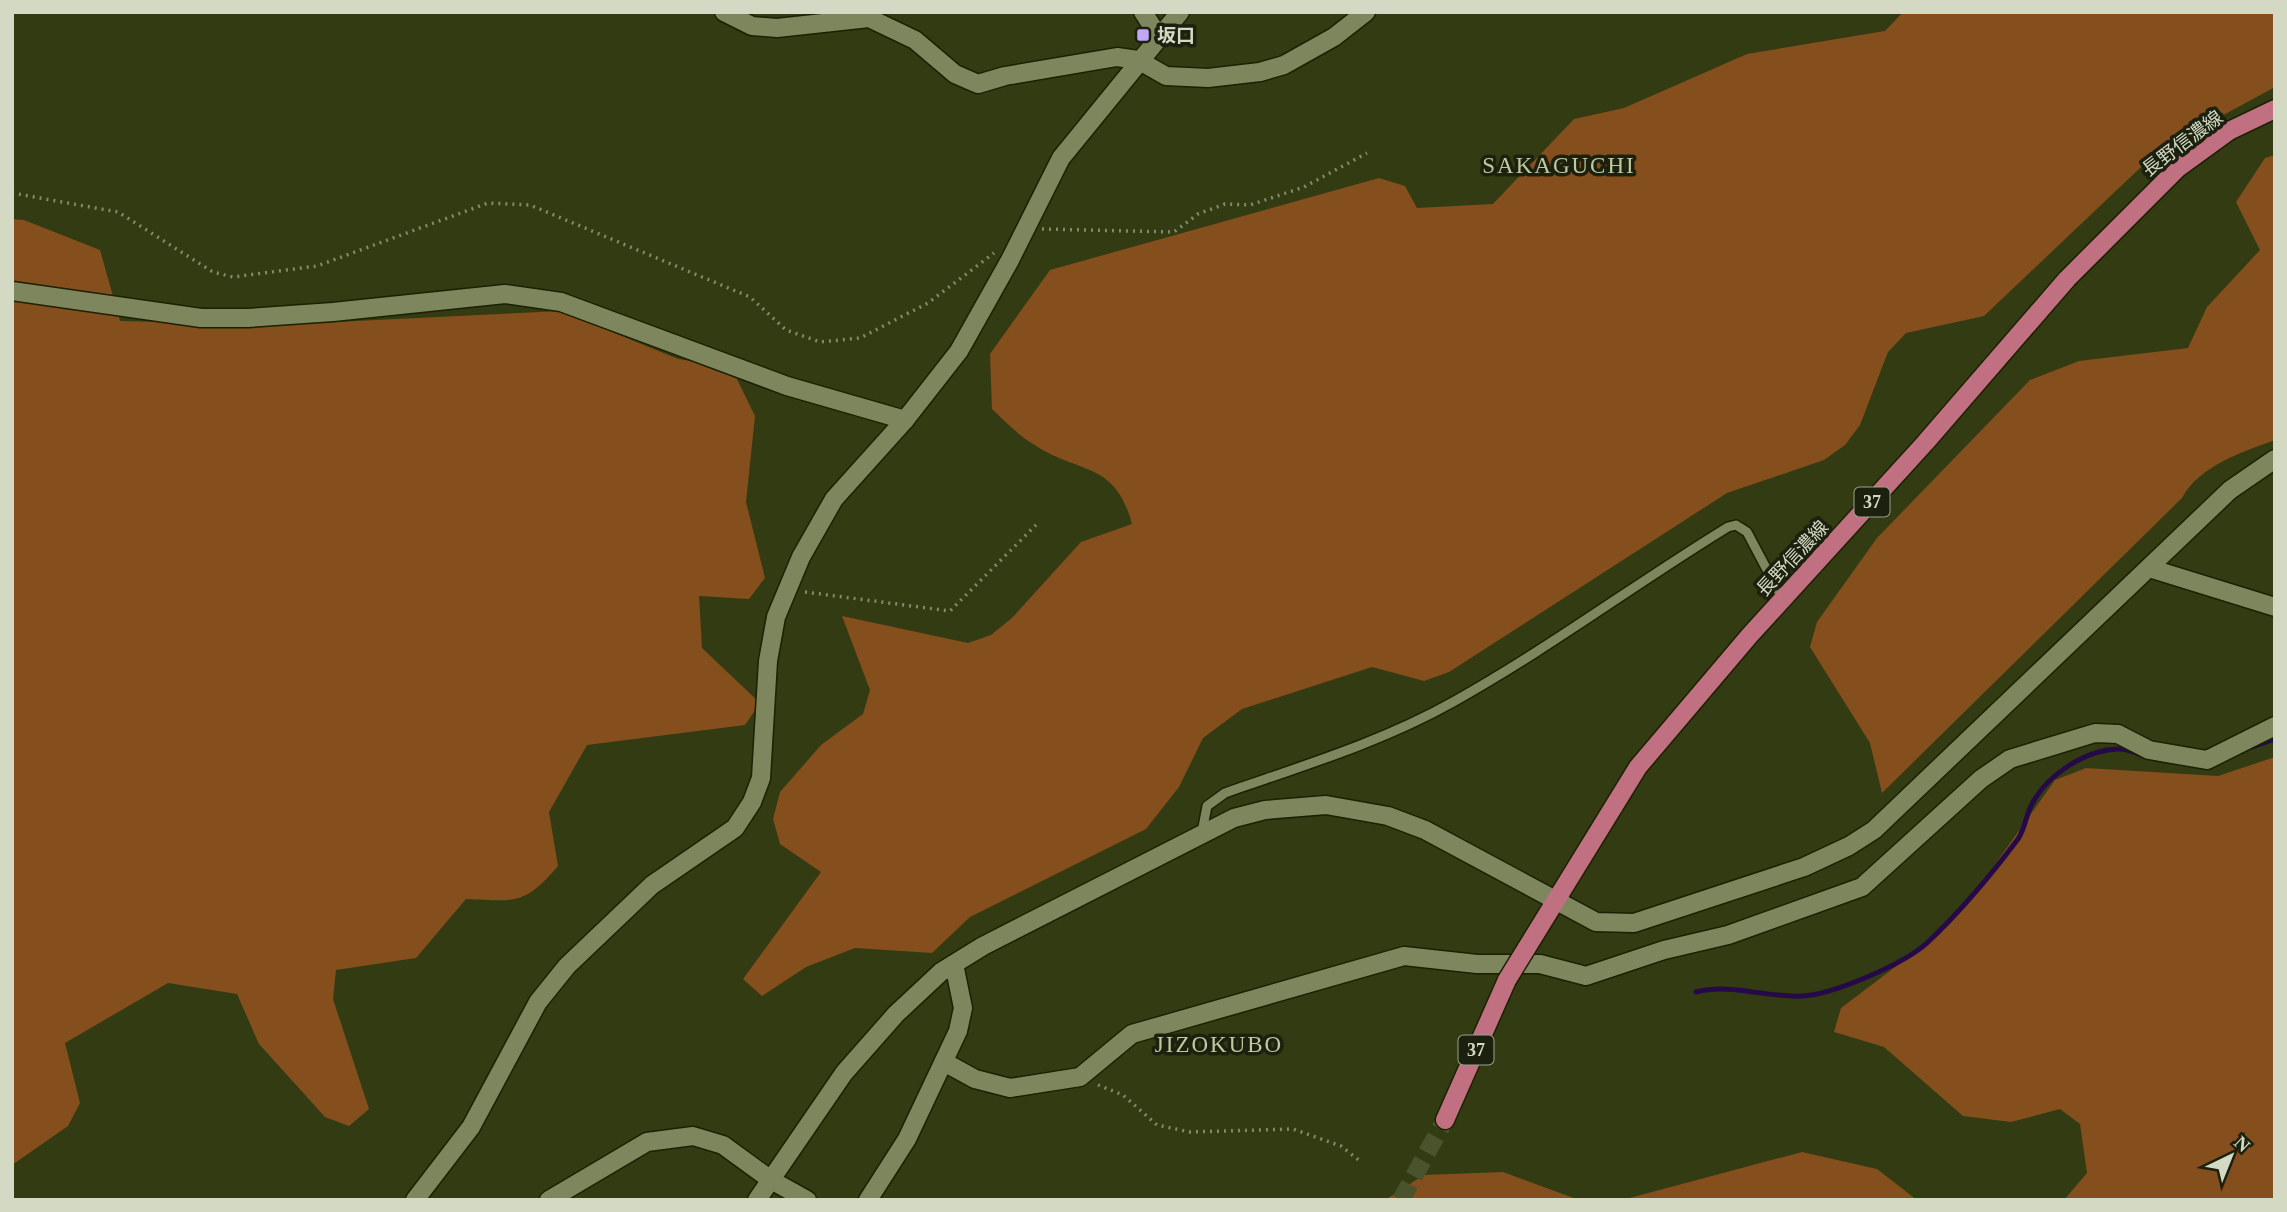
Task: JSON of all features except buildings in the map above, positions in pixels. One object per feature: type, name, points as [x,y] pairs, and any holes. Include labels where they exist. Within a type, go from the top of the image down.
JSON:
[{"type":"main road","name":"長野信濃線","points":[[1445,1120],[1507,980],[1638,767],[2067,279],[2127,216],[2178,168],[2229,131],[2275,109]]},
{"type":"street","points":[[724,12],[752,26],[778,28],[869,18],[915,40],[955,74],[978,85],[1005,76],[1117,57],[1138,60],[1166,76],[1208,78],[1260,72],[1284,65],[1334,37],[1366,12]]},
{"type":"street","points":[[1143,12],[1159,37]]},
{"type":"street","points":[[415,1200],[471,1128],[538,1002],[567,966],[652,885],[736,828],[752,802],[761,778],[768,662],[776,617],[802,557],[834,499],[905,420],[959,351],[1061,158],[1138,60],[1180,12]]},
{"type":"street","points":[[12,291],[201,318],[248,318],[332,312],[505,294],[561,302],[787,386],[905,420]]},
{"type":"street","points":[[757,1200],[844,1073],[895,1014],[941,972],[1234,818],[1265,810],[1326,805],[1354,809],[1425,830],[1596,922],[1634,923],[1804,867],[1849,846],[1874,830],[2230,490],[2275,459]]},
{"type":"street","points":[[2149,568],[2275,607]]},
{"type":"street","points":[[944,1062],[975,1079],[1010,1088],[1080,1077],[1132,1034],[1404,956],[1477,964],[1540,964],[1586,975],[1664,950],[1728,935],[1863,887],[1981,779],[2010,758],[2095,733],[2118,734],[2149,750],[2207,760],[2275,726]]},
{"type":"street","points":[[869,1200],[907,1139],[958,1031],[963,1008],[954,964]]},
{"type":"street","points":[[549,1200],[639,1147],[668,1138],[693,1136],[723,1145],[771,1180],[807,1200]]},
{"type":"lane","points":[[1202,834],[1207,806],[1225,793],[1381,737],[1452,703],[1561,637],[1728,527],[1736,525],[1747,532],[1783,600]]},
{"type":"path","points":[[12,193],[118,212],[213,272],[233,277],[317,266],[488,204],[530,205],[750,297],[786,331],[820,342],[860,338],[928,303],[1026,228],[1174,232],[1198,214],[1225,204],[1250,205],[1304,187],[1367,153]]},
{"type":"path","points":[[787,591],[821,592],[950,611],[1035,526]]},
{"type":"path","points":[[1080,1077],[1123,1095],[1157,1125],[1190,1132],[1293,1129],[1341,1146],[1360,1161]]},
{"type":"shaded area","points":[[1903,12],[2275,12],[2275,87],[2159,150],[1984,316],[1906,333],[1888,352],[1860,425],[1845,445],[1824,460],[1727,493],[1449,672],[1424,681],[1372,667],[1242,709],[1203,738],[1179,787],[1146,829],[970,917],[932,953],[855,948],[806,967],[762,996],[743,979],[821,872],[780,844],[773,819],[780,792],[821,745],[863,714],[870,690],[842,616],[968,643],[991,635],[1012,618],[1081,542],[1132,524],[1125,503],[1105,479],[1033,444],[992,409],[990,354],[1050,270],[1379,178],[1405,186],[1417,208],[1493,204],[1574,119],[1624,108],[1747,54],[1885,31]]},
{"type":"shaded area","points":[[2275,155],[2275,440],[2223,462],[2199,477],[2182,498],[1882,793],[1870,743],[1810,647],[1817,622],[1877,538],[2030,380],[2079,361],[2188,348],[2207,307],[2260,250],[2236,202],[2265,158]]},
{"type":"shaded area","points":[[12,219],[24,220],[100,250],[120,321],[273,325],[561,311],[678,359],[731,367],[755,416],[746,502],[765,578],[749,599],[699,596],[702,648],[760,703],[745,725],[587,745],[549,812],[558,866],[536,888],[527,895],[508,900],[466,899],[416,958],[336,970],[333,999],[369,1109],[349,1126],[325,1117],[259,1044],[237,994],[168,983],[65,1043],[80,1103],[68,1126],[12,1165]]},
{"type":"shaded area","points":[[2275,757],[2275,1200],[2064,1200],[2087,1173],[2080,1124],[2060,1109],[2011,1122],[1963,1116],[1884,1047],[1834,1032],[1841,1008],[1928,942],[1979,887],[2055,780],[2086,768],[2218,776]]},
{"type":"shaded area","points":[[1802,1152],[1877,1169],[1917,1200],[1622,1200]]},
{"type":"shaded area","points":[[1503,1172],[1579,1200],[1385,1200],[1424,1175]]},
{"type":"waterway","points":[[2246,749],[2275,739]]},
{"type":"waterway","points":[[1696,992],[1723,989],[1802,996],[1831,990],[1885,969],[1927,943],[1986,880],[2018,839],[2039,793],[2057,774],[2080,759],[2105,750],[2124,749],[2144,756]]},
{"type":"tunnel","points":[[1401,1200],[1445,1120]]},
{"type":"place","name":"坂口","points":[[1143,35]]},
{"type":"district","name":"SAKAGUCHI","points":[[1559,165]]},
{"type":"district","name":"JIZOKUBO","points":[[1219,1044]]}]
